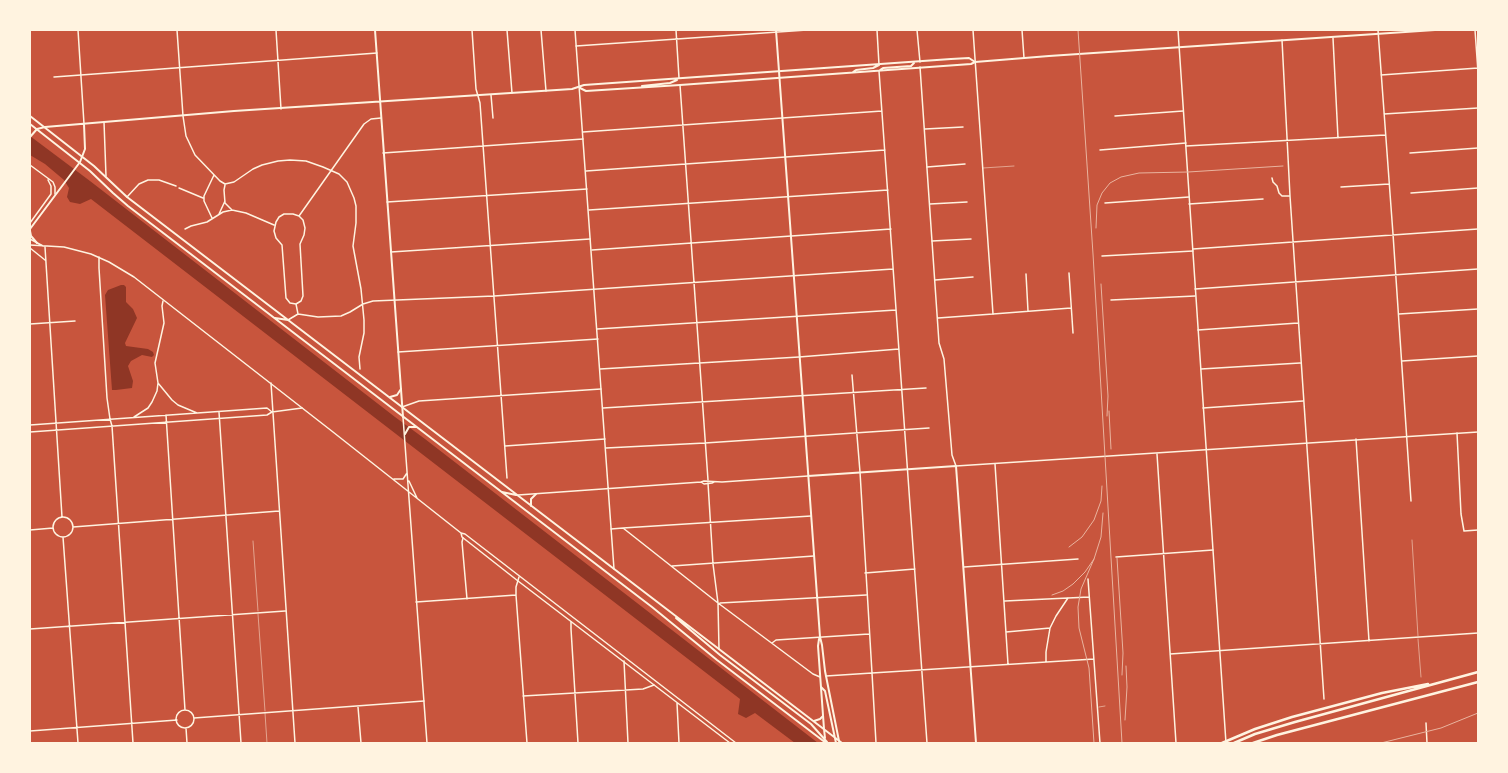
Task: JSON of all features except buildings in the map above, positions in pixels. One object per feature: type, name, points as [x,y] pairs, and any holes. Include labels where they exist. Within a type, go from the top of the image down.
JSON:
[{"type":"highway","points":[[1235,742],[1295,722],[1478,672]]},
{"type":"highway","points":[[1222,743],[1236,736],[1276,722],[1382,693],[1448,680]]},
{"type":"highway","points":[[1253,743],[1277,735],[1478,682]]},
{"type":"main road","points":[[375,30],[403,417]]},
{"type":"main road","points":[[580,88],[586,91],[680,85],[971,64],[975,62],[1024,58],[1435,30]]},
{"type":"main road","points":[[776,31],[820,638],[826,676],[840,742]]},
{"type":"main road","points":[[31,136],[37,129],[45,127],[281,108],[478,96],[580,88],[584,85],[969,58],[975,62]]},
{"type":"main road","points":[[879,71],[883,68],[911,66],[915,62]]},
{"type":"main road","points":[[852,73],[856,70],[873,68],[879,65]]},
{"type":"main road","points":[[639,87],[645,85],[670,83],[680,79]]},
{"type":"main road","points":[[30,116],[83,156],[127,197],[840,742]]},
{"type":"main road","points":[[30,124],[80,162],[128,206],[826,743]]},
{"type":"main road","points":[[37,243],[31,236],[30,230],[80,162],[85,149],[84,124]]},
{"type":"main road","points":[[274,318],[288,320]]},
{"type":"main road","points":[[389,397],[397,395],[401,389]]},
{"type":"main road","points":[[405,434],[408,428],[417,427]]},
{"type":"main road","points":[[808,476],[956,466],[976,743]]},
{"type":"main road","points":[[499,491],[516,495]]},
{"type":"main road","points":[[531,506],[531,499],[536,494]]},
{"type":"main road","points":[[666,609],[720,655],[813,726],[826,743]]},
{"type":"main road","points":[[820,638],[818,646],[826,743]]},
{"type":"main road","points":[[821,687],[825,691],[836,743]]},
{"type":"main road","points":[[814,721],[823,716]]},
{"type":"street","points":[[78,30],[84,124]]},
{"type":"street","points":[[177,30],[183,116],[186,136],[195,155],[221,182],[225,184],[234,182],[256,167],[278,161],[304,160],[332,170],[339,174],[347,182],[356,206],[357,219],[353,246],[363,304],[364,327],[359,357],[360,369]]},
{"type":"street","points":[[276,30],[281,108]]},
{"type":"street","points":[[472,30],[476,89],[480,103],[484,146],[507,478]]},
{"type":"street","points":[[507,30],[512,93]]},
{"type":"street","points":[[541,30],[546,91]]},
{"type":"street","points":[[575,30],[614,570]]},
{"type":"street","points":[[676,30],[680,79]]},
{"type":"street","points":[[576,46],[807,30]]},
{"type":"street","points":[[877,30],[879,65]]},
{"type":"street","points":[[917,30],[920,62]]},
{"type":"street","points":[[973,30],[993,314]]},
{"type":"street","points":[[1022,30],[1024,58]]},
{"type":"street","points":[[1178,30],[1226,743]]},
{"type":"street","points":[[1378,30],[1411,501]]},
{"type":"street","points":[[1475,30],[1478,72]]},
{"type":"street","points":[[1333,37],[1338,138]]},
{"type":"street","points":[[1282,40],[1286,141],[1300,363],[1324,699]]},
{"type":"street","points":[[54,77],[377,53]]},
{"type":"street","points":[[920,68],[939,343],[944,359],[952,455],[956,466],[1478,432]]},
{"type":"street","points":[[1381,74],[1478,68]]},
{"type":"street","points":[[879,71],[886,150],[904,430],[927,743]]},
{"type":"street","points":[[680,85],[708,480]]},
{"type":"street","points":[[491,95],[493,118]]},
{"type":"street","points":[[1384,114],[1478,108]]},
{"type":"street","points":[[583,132],[883,111]]},
{"type":"street","points":[[1115,116],[1183,111]]},
{"type":"street","points":[[299,216],[366,123],[371,119],[381,118]]},
{"type":"street","points":[[104,122],[106,177]]},
{"type":"street","points":[[925,129],[963,127]]},
{"type":"street","points":[[1186,146],[1385,135]]},
{"type":"street","points":[[383,153],[584,139]]},
{"type":"street","points":[[1100,150],[1186,143]]},
{"type":"street","points":[[1410,153],[1478,148]]},
{"type":"street","points":[[586,171],[886,150]]},
{"type":"street","points":[[927,167],[965,164]]},
{"type":"street","points":[[30,165],[48,180],[53,182],[55,187],[55,196]]},
{"type":"street","points":[[212,218],[204,198],[205,192],[214,175]]},
{"type":"street","points":[[1272,178],[1282,196],[1290,196]]},
{"type":"street","points":[[30,223],[52,192],[48,180]]},
{"type":"street","points":[[127,197],[139,184],[148,180],[159,180],[176,186]]},
{"type":"street","points":[[225,184],[226,205],[232,210],[249,214],[274,225]]},
{"type":"street","points":[[1341,187],[1389,184]]},
{"type":"street","points":[[179,188],[204,198]]},
{"type":"street","points":[[1411,193],[1478,188]]},
{"type":"street","points":[[387,202],[587,189]]},
{"type":"street","points":[[589,210],[888,190]]},
{"type":"street","points":[[1105,203],[1189,197]]},
{"type":"street","points":[[1189,204],[1263,199]]},
{"type":"street","points":[[218,215],[225,200]]},
{"type":"street","points":[[930,204],[967,202]]},
{"type":"street","points":[[186,229],[232,210]]},
{"type":"street","points":[[284,214],[299,216],[303,220],[305,228],[300,244],[303,294],[301,301],[296,304],[290,303],[286,298],[282,246],[275,235],[274,225],[278,218],[284,214]]},
{"type":"street","points":[[592,250],[891,229]]},
{"type":"street","points":[[1102,256],[1478,229]]},
{"type":"street","points":[[30,239],[45,246]]},
{"type":"street","points":[[391,252],[591,239]]},
{"type":"street","points":[[932,242],[970,239]]},
{"type":"street","points":[[45,246],[62,517]]},
{"type":"street","points":[[30,247],[45,246],[71,248],[99,257],[134,277],[417,499],[461,533],[465,534],[736,743]]},
{"type":"street","points":[[30,247],[45,260]]},
{"type":"street","points":[[99,257],[119,523],[133,743]]},
{"type":"street","points":[[288,320],[298,314],[318,317],[341,316],[363,304],[373,302],[494,296],[894,269]]},
{"type":"street","points":[[1195,289],[1396,276],[1478,269]]},
{"type":"street","points":[[1069,273],[1073,333]]},
{"type":"street","points":[[1026,274],[1028,311]]},
{"type":"street","points":[[935,280],[973,277]]},
{"type":"street","points":[[1111,300],[1195,296]]},
{"type":"street","points":[[133,418],[148,408],[157,391],[158,383],[155,363],[164,324],[162,307],[163,301]]},
{"type":"street","points":[[296,304],[298,314]]},
{"type":"street","points":[[938,318],[1071,308]]},
{"type":"street","points":[[1399,314],[1478,309]]},
{"type":"street","points":[[597,329],[896,310]]},
{"type":"street","points":[[30,324],[75,321]]},
{"type":"street","points":[[1198,330],[1298,323]]},
{"type":"street","points":[[398,352],[598,339]]},
{"type":"street","points":[[600,369],[799,357],[899,349]]},
{"type":"street","points":[[1402,361],[1478,356]]},
{"type":"street","points":[[1201,369],[1300,363]]},
{"type":"street","points":[[852,375],[860,472],[866,595],[876,743]]},
{"type":"street","points":[[158,383],[178,405],[198,413]]},
{"type":"street","points":[[271,383],[294,743]]},
{"type":"street","points":[[603,408],[926,388]]},
{"type":"street","points":[[402,407],[419,401],[602,389]]},
{"type":"street","points":[[1203,408],[1303,401]]},
{"type":"street","points":[[30,425],[267,408],[272,412]]},
{"type":"street","points":[[30,432],[268,415],[272,412],[302,408]]},
{"type":"street","points":[[219,412],[241,743]]},
{"type":"street","points":[[166,416],[185,710]]},
{"type":"street","points":[[403,417],[427,743]]},
{"type":"street","points":[[606,448],[929,428]]},
{"type":"street","points":[[1457,433],[1461,514],[1464,531],[1478,530]]},
{"type":"street","points":[[505,446],[605,439]]},
{"type":"street","points":[[1356,439],[1369,641]]},
{"type":"street","points":[[1157,453],[1176,743]]},
{"type":"street","points":[[995,464],[995,487],[1005,601],[1008,664]]},
{"type":"street","points":[[392,479],[403,479],[408,471]]},
{"type":"street","points":[[701,482],[712,483],[808,476]]},
{"type":"street","points":[[408,480],[417,499]]},
{"type":"street","points":[[516,495],[701,482],[708,480],[712,480],[714,482]]},
{"type":"street","points":[[708,483],[713,564],[718,603],[720,649]]},
{"type":"street","points":[[73,527],[279,511]]},
{"type":"street","points":[[611,529],[811,516]]},
{"type":"street","points":[[62,517],[71,521],[73,527],[71,533],[63,537],[55,534],[53,528],[57,520],[62,517]]},
{"type":"street","points":[[30,530],[53,528]]},
{"type":"street","points":[[623,528],[718,603],[813,674],[820,677]]},
{"type":"street","points":[[461,533],[464,538],[518,581],[730,743]]},
{"type":"street","points":[[63,537],[78,743]]},
{"type":"street","points":[[464,538],[462,542],[467,599]]},
{"type":"street","points":[[1116,556],[1213,550]]},
{"type":"street","points":[[672,566],[814,556]]},
{"type":"street","points":[[964,566],[1078,559]]},
{"type":"street","points":[[865,573],[915,569]]},
{"type":"street","points":[[519,577],[516,587],[516,595],[527,743]]},
{"type":"street","points":[[1088,579],[1100,743]]},
{"type":"street","points":[[416,602],[516,595]]},
{"type":"street","points":[[718,603],[724,604],[866,595]]},
{"type":"street","points":[[1005,601],[1090,597]]},
{"type":"street","points":[[1046,662],[1050,628],[1068,598]]},
{"type":"street","points":[[30,629],[285,611]]},
{"type":"street","points":[[571,622],[578,743]]},
{"type":"street","points":[[1006,632],[1050,628]]},
{"type":"street","points":[[1170,654],[1478,633]]},
{"type":"street","points":[[772,643],[776,640],[869,634]]},
{"type":"street","points":[[826,676],[1094,659]]},
{"type":"street","points":[[624,661],[628,743]]},
{"type":"street","points":[[523,696],[643,689],[654,685]]},
{"type":"street","points":[[677,698],[679,743]]},
{"type":"street","points":[[194,718],[424,702]]},
{"type":"street","points":[[358,707],[361,743]]},
{"type":"street","points":[[185,710],[191,712],[194,718],[191,726],[186,728],[180,726],[177,720],[179,714],[185,710]]},
{"type":"street","points":[[30,731],[177,720]]},
{"type":"street","points":[[1426,723],[1427,743]]},
{"type":"street","points":[[186,728],[187,743]]},
{"type":"lane","points":[[982,168],[1014,166]]},
{"type":"lane","points":[[253,540],[267,743]]},
{"type":"lane","points":[[1412,540],[1421,677]]},
{"type":"lane","points":[[1098,707],[1105,706]]},
{"type":"shaded area","points":[[30,136],[818,743],[795,743],[755,713],[746,718],[738,714],[740,699],[91,199],[80,204],[70,202],[67,197],[69,188],[64,180],[45,164],[30,155]]},
{"type":"shaded area","points":[[121,285],[126,287],[126,302],[133,309],[137,318],[125,343],[126,346],[148,349],[153,352],[154,355],[152,357],[142,355],[131,361],[128,366],[133,381],[132,388],[112,390],[105,295],[108,290]]},
{"type":"railway","points":[[1078,30],[1122,743]]},
{"type":"railway","points":[[1096,228],[1097,205],[1102,193],[1110,183],[1121,177],[1139,173],[1188,172],[1283,166]]},
{"type":"railway","points":[[1101,284],[1108,396],[1107,416]]},
{"type":"railway","points":[[1109,411],[1111,449]]},
{"type":"railway","points":[[1069,547],[1082,537],[1094,520],[1101,501],[1102,486]]},
{"type":"railway","points":[[1052,595],[1063,591],[1073,584],[1085,572],[1094,559],[1101,537],[1103,513]]},
{"type":"railway","points":[[1117,558],[1123,653],[1122,675]]},
{"type":"railway","points":[[1094,559],[1081,589],[1078,607],[1079,628],[1089,668],[1094,743]]},
{"type":"railway","points":[[1125,720],[1127,687],[1126,666]]},
{"type":"railway","points":[[1381,743],[1441,728],[1478,713]]}]
